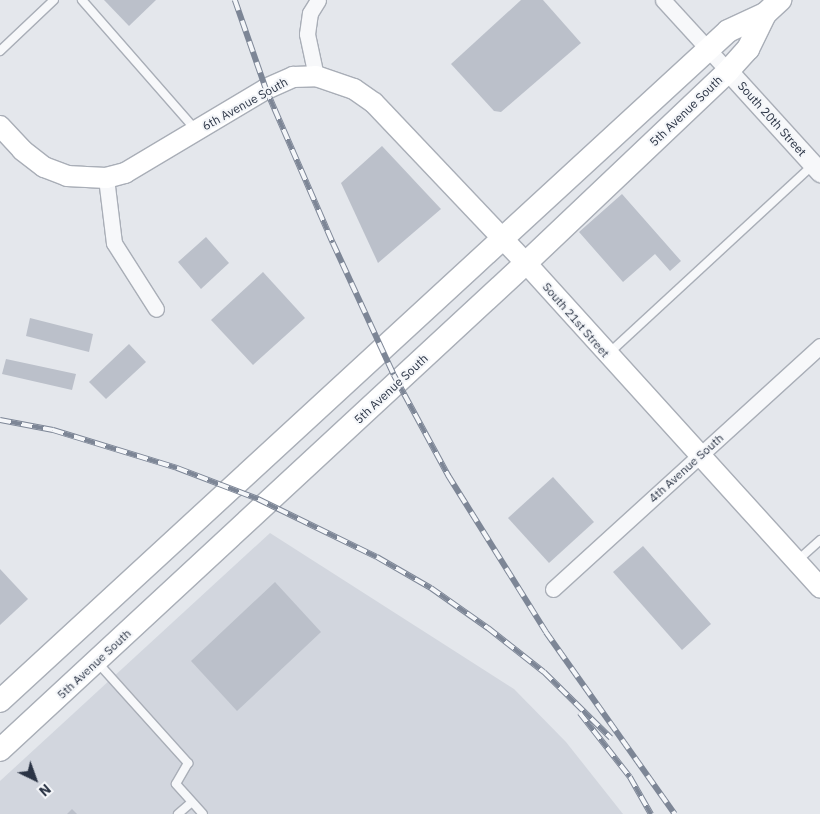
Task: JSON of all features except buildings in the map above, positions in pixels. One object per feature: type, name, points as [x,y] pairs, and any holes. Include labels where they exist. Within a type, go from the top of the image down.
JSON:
[{"type":"main road","name":"5th Avenue South","points":[[0,701],[728,31],[773,7]]},
{"type":"main road","name":"5th Avenue South","points":[[0,750],[526,263],[728,71],[748,49],[773,7]]},
{"type":"main road","name":"6th Avenue South","points":[[0,126],[22,150],[44,167],[67,176],[106,178],[125,174],[266,89],[293,77],[316,76]]},
{"type":"main road","name":"South 21st Street","points":[[316,76],[342,83],[374,103],[504,239],[607,355],[820,587]]},
{"type":"street","points":[[316,76],[307,34],[310,13],[318,0]]},
{"type":"street","name":"South 20th Street","points":[[663,0],[818,165]]},
{"type":"street","points":[[106,178],[114,244],[156,309]]},
{"type":"street","name":"4th Avenue South","points":[[553,590],[820,346]]},
{"type":"lane","points":[[0,51],[54,0]]},
{"type":"lane","points":[[82,0],[197,131]]},
{"type":"lane","points":[[607,355],[818,165]]},
{"type":"lane","points":[[796,562],[820,540]]},
{"type":"lane","points":[[97,662],[188,763],[176,784],[203,814]]},
{"type":"lane","points":[[178,814],[192,802]]},
{"type":"shaded area","points":[[270,533],[514,689],[566,742],[623,814],[0,814],[0,781]]},
{"type":"railway","points":[[235,0],[266,89],[333,243],[394,375],[448,475],[546,632],[675,814]]},
{"type":"railway","points":[[0,420],[53,430],[177,468],[258,499],[377,557],[431,588],[488,628],[544,672],[611,738]]},
{"type":"railway","points":[[580,713],[630,777],[651,814]]}]
